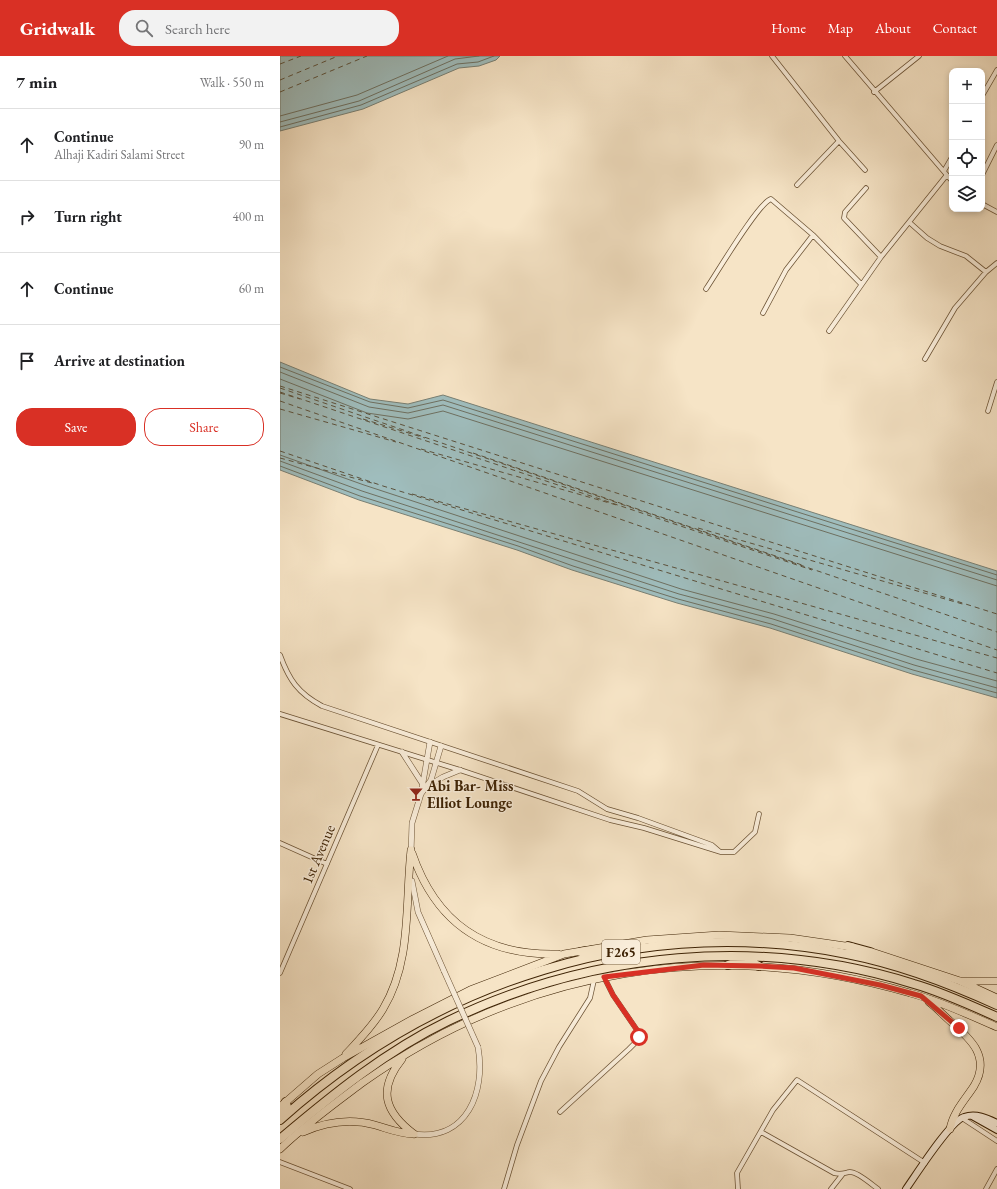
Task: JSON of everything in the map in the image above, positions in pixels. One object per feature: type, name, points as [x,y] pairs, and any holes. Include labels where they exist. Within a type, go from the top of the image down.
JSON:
[{"type":"highway","name":"F265","points":[[280,1120],[304,1099],[368,1051],[439,1010],[499,984],[538,970],[582,955],[608,950],[678,945],[739,943],[847,950],[885,964],[931,978],[997,1005]]},
{"type":"highway","points":[[582,955],[597,950],[608,950]]},
{"type":"highway","points":[[847,950],[870,952],[882,955]]},
{"type":"highway","points":[[870,952],[885,964]]},
{"type":"highway","points":[[731,956],[746,960],[759,966]]},
{"type":"highway","name":"F265","points":[[280,1139],[315,1109],[381,1060],[448,1021],[479,1007],[546,983],[589,971],[649,961],[686,957],[764,956],[840,965],[877,973],[915,984],[997,1017]]},
{"type":"highway","points":[[728,965],[764,956]]},
{"type":"highway","points":[[280,1117],[283,1107],[304,1099]]},
{"type":"main road","points":[[411,850],[422,880],[431,895],[445,911],[474,936],[487,943],[514,951],[536,955],[582,955]]},
{"type":"main road","points":[[343,1058],[383,1010],[394,988],[404,947],[411,850]]},
{"type":"main road","points":[[847,950],[882,955],[960,981],[997,998]]},
{"type":"main road","points":[[283,1107],[318,1074],[343,1058],[413,1019],[470,990],[564,954]]},
{"type":"main road","points":[[280,1149],[293,1136],[346,1095],[407,1053],[454,1027],[504,1006],[536,995],[604,977],[685,966],[728,965],[759,966],[823,973],[880,985],[921,996],[997,1027]]},
{"type":"main road","points":[[960,981],[997,981]]},
{"type":"main road","points":[[921,996],[937,1008],[966,1036],[980,1056],[980,1069],[978,1077],[952,1120],[950,1129]]},
{"type":"main road","points":[[407,1053],[395,1067],[388,1086],[388,1097],[389,1106],[395,1117],[414,1134]]},
{"type":"main road","points":[[971,1116],[997,1130]]},
{"type":"main road","points":[[906,1189],[950,1129],[962,1117],[982,1116],[997,1123]]},
{"type":"main road","points":[[293,1136],[316,1126],[330,1122],[345,1121],[374,1125],[404,1134],[414,1134]]},
{"type":"street","points":[[772,56],[839,141],[865,170]]},
{"type":"street","points":[[845,56],[949,178]]},
{"type":"street","points":[[874,92],[919,56]]},
{"type":"street","points":[[985,91],[997,70]]},
{"type":"street","points":[[797,185],[839,141]]},
{"type":"street","points":[[985,169],[997,145]]},
{"type":"street","points":[[944,171],[949,162]]},
{"type":"street","points":[[828,331],[881,257],[946,176]]},
{"type":"street","points":[[866,188],[845,212],[844,218],[881,257]]},
{"type":"street","points":[[706,289],[755,215],[766,201],[771,199],[813,235],[862,284]]},
{"type":"street","points":[[985,206],[997,212]]},
{"type":"street","points":[[909,222],[927,238],[940,246],[966,256],[986,272]]},
{"type":"street","points":[[763,313],[786,270],[813,235]]},
{"type":"street","points":[[926,359],[955,308],[986,272],[996,266]]},
{"type":"street","points":[[988,411],[997,382]]},
{"type":"street","points":[[280,655],[287,674],[291,680],[311,700],[322,706],[578,791],[607,810],[638,818],[712,845],[721,852]]},
{"type":"street","points":[[280,714],[460,770],[610,820],[644,828],[721,852],[734,852],[755,832],[759,814]]},
{"type":"street","points":[[414,1134],[430,1135],[441,1133],[455,1126],[466,1115],[479,1088],[480,1060],[478,1047],[418,912],[412,886],[412,823],[420,794],[430,742]]},
{"type":"street","name":"1st Avenue","points":[[280,973],[378,745]]},
{"type":"street","points":[[428,786],[441,746]]},
{"type":"street","points":[[402,752],[422,783]]},
{"type":"street","points":[[420,794],[428,786],[443,777],[460,770]]},
{"type":"street","points":[[280,843],[327,864]]},
{"type":"street","points":[[560,1112],[629,1049],[639,1037],[639,1033],[613,995],[604,977]]},
{"type":"street","points":[[504,1189],[517,1145],[541,1081],[559,1046],[590,998],[594,979]]},
{"type":"street","points":[[738,1189],[737,1174],[773,1110],[797,1080],[925,1163]]},
{"type":"street","points":[[962,1117],[997,1142]]},
{"type":"street","points":[[761,1132],[834,1173],[842,1175]]},
{"type":"street","points":[[280,1162],[350,1189]]},
{"type":"street","points":[[986,1189],[997,1169]]},
{"type":"street","points":[[831,1189],[842,1175],[849,1172],[854,1173],[878,1189]]},
{"type":"water","points":[[280,56],[500,56],[496,60],[479,66],[459,68],[363,109],[280,131]]},
{"type":"water","points":[[280,362],[370,399],[408,404],[443,395],[997,571],[997,698],[912,674],[770,628],[677,603],[572,570],[517,550],[359,500],[280,470]]},
{"type":"ferry route","points":[[280,64],[301,56]]},
{"type":"ferry route","points":[[280,80],[338,56]]},
{"type":"ferry route","points":[[280,92],[367,56]]},
{"type":"ferry route","points":[[280,386],[997,614]]},
{"type":"ferry route","points":[[280,388],[997,632]]},
{"type":"ferry route","points":[[280,392],[812,570]]},
{"type":"ferry route","points":[[280,393],[300,399]]},
{"type":"ferry route","points":[[280,401],[997,650]]},
{"type":"ferry route","points":[[280,409],[396,442]]},
{"type":"ferry route","points":[[363,419],[425,438]]},
{"type":"ferry route","points":[[421,449],[620,506]]},
{"type":"ferry route","points":[[280,451],[383,486],[997,673]]},
{"type":"ferry route","points":[[473,453],[802,565]]},
{"type":"ferry route","points":[[280,458],[372,483]]},
{"type":"ferry route","points":[[412,494],[997,658]]},
{"type":"ferry route","points":[[698,528],[966,605]]},
{"type":"place","name":"Abi Bar- Miss Elliot Lounge","points":[[416,794]]},
{"type":"route","points":[[639,1037],[639,1033],[613,995],[604,977],[643,971],[704,965],[794,968],[880,985],[921,996],[959,1028]]}]
